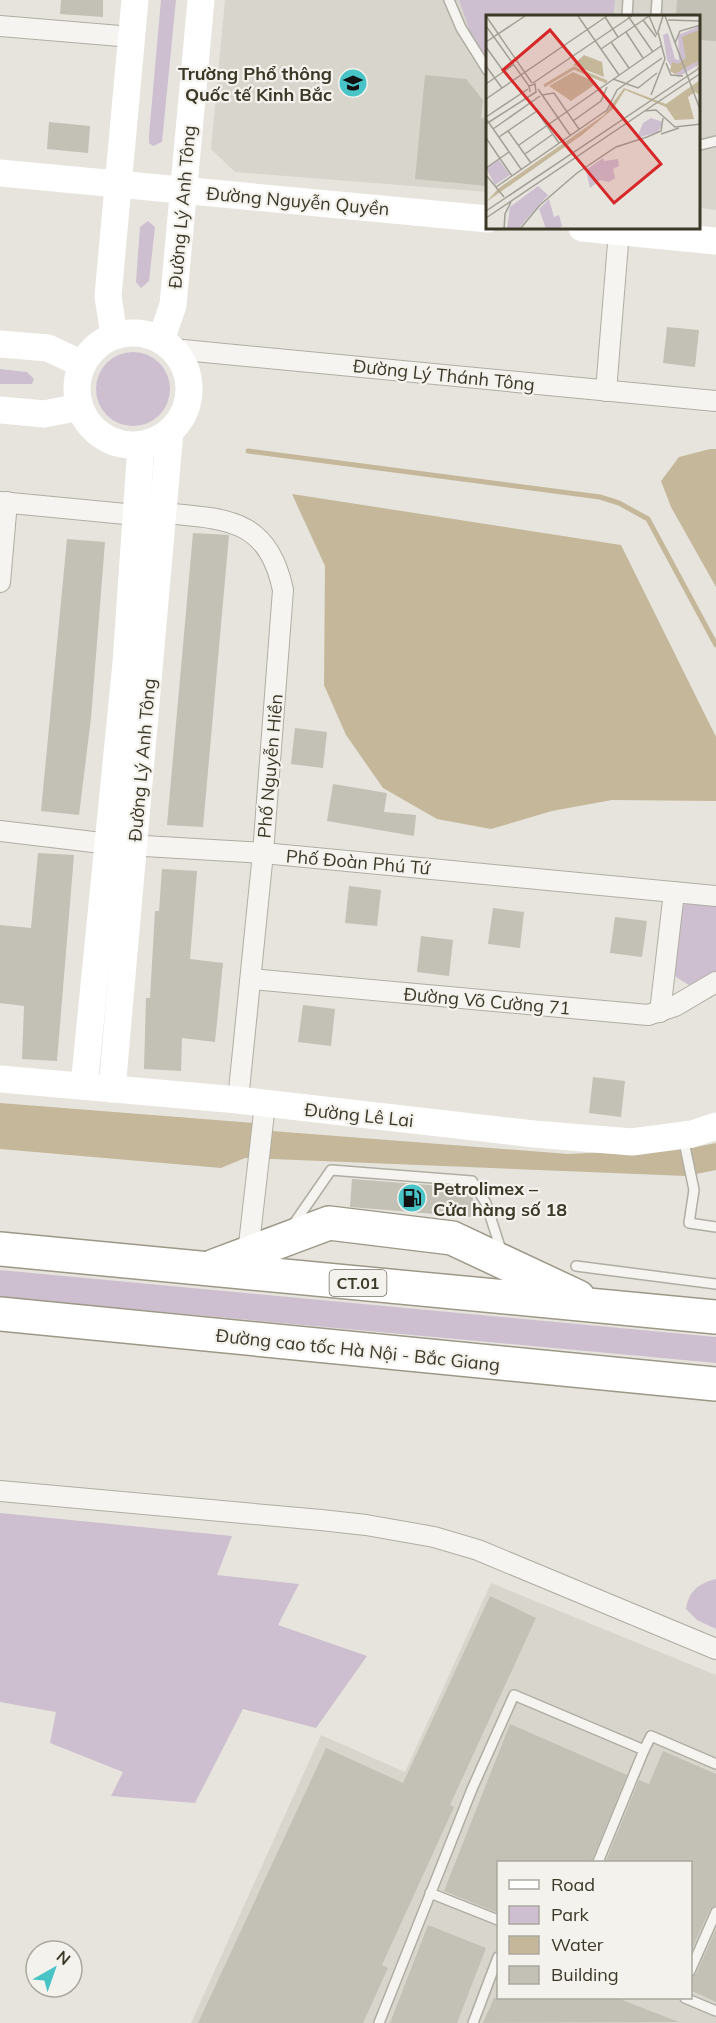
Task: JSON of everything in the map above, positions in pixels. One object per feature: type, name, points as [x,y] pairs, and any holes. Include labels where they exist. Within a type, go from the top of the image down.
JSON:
[{"type":"highway","points":[[206,1269],[329,1223],[452,1238],[596,1306]]},
{"type":"highway","name":"CT.01","points":[[0,1249],[716,1317]]},
{"type":"highway","name":"Đường cao tốc Hà Nội - Bắc Giang","points":[[0,1314],[716,1384]]},
{"type":"highway","points":[[525,1366],[601,1388],[716,1399]]},
{"type":"street","points":[[114,336],[108,296],[135,0]]},
{"type":"street","name":"Đường Lý Anh Tông","points":[[167,345],[173,305],[201,0]]},
{"type":"street","points":[[0,26],[132,37]]},
{"type":"street","name":"Đường Nguyễn Quyền","points":[[0,173],[486,219]]},
{"type":"street","points":[[606,391],[615,230],[716,241]]},
{"type":"street","points":[[139,333],[167,345],[184,366],[189,391],[185,411],[170,431],[158,440],[141,445],[120,444],[103,436],[89,424],[80,407],[77,389],[82,364],[93,349],[114,336],[139,333]]},
{"type":"street","points":[[0,344],[51,349],[82,364]]},
{"type":"street","name":"Đường Lý Thánh Tông","points":[[167,345],[716,401]]},
{"type":"street","points":[[0,410],[48,414],[80,407]]},
{"type":"street","name":"Đường Lý Anh Tông","points":[[112,1089],[122,845],[138,664],[164,513],[170,431]]},
{"type":"street","name":"Đường Lý Anh Tông","points":[[138,664],[136,515],[141,445]]},
{"type":"street","points":[[0,582],[4,502],[136,515]]},
{"type":"street","name":"Phố Nguyễn Hiền","points":[[164,513],[226,519],[249,529],[264,542],[282,584],[284,600],[263,853],[238,1100]]},
{"type":"street","name":"Phố Đoàn Phú Tứ","points":[[0,831],[122,845],[263,853],[716,896]]},
{"type":"street","name":"Đường Lý Anh Tông","points":[[84,1086],[122,845]]},
{"type":"street","points":[[660,1012],[674,892]]},
{"type":"street","name":"Đường Võ Cường 71","points":[[251,979],[635,1014],[660,1012],[716,982]]},
{"type":"street","name":"Đường Lê Lai","points":[[0,1079],[238,1100],[632,1142],[683,1138],[716,1126]]},
{"type":"street","points":[[248,1253],[265,1104]]},
{"type":"street","points":[[0,1491],[344,1522],[434,1537],[478,1550],[716,1649]]},
{"type":"lane","points":[[449,0],[460,28],[486,68]]},
{"type":"lane","points":[[627,15],[628,0]]},
{"type":"lane","points":[[656,15],[657,0]]},
{"type":"lane","points":[[701,145],[716,141]]},
{"type":"lane","points":[[683,1138],[694,1190],[689,1223],[716,1227]]},
{"type":"lane","points":[[282,1240],[331,1170],[471,1181],[486,1203],[504,1261]]},
{"type":"lane","points":[[576,1266],[716,1284]]},
{"type":"lane","points":[[379,2023],[472,1789],[514,1695],[644,1750]]},
{"type":"lane","points":[[599,1861],[651,1736],[716,1764]]},
{"type":"lane","points":[[430,1893],[497,1920]]},
{"type":"lane","points":[[692,1966],[716,1912]]},
{"type":"lane","points":[[474,2023],[497,1960]]},
{"type":"lane","points":[[687,1999],[716,2011]]},
{"type":"shaded area","name":"Trường Phổ thông Quốc tế Kinh Bắc","points":[[225,0],[716,0],[716,210],[701,208],[701,15],[486,15],[486,192],[235,172],[211,149]]},
{"type":"shaded area","points":[[491,1583],[716,1675],[716,2023],[191,2023],[321,1735],[405,1772]]},
{"type":"green space","points":[[161,0],[176,0],[162,142],[153,146],[149,143],[149,135]]},
{"type":"green space","points":[[459,0],[615,0],[613,15],[486,15],[486,59],[473,40]]},
{"type":"green space","points":[[148,221],[155,227],[149,281],[141,288],[136,282],[140,227]]},
{"type":"green space","points":[[133,352],[147,355],[159,363],[167,375],[170,389],[167,403],[159,415],[147,423],[133,426],[119,423],[107,415],[99,403],[96,389],[99,375],[107,363],[119,355]]},
{"type":"green space","points":[[0,369],[27,372],[34,379],[32,384],[0,384]]},
{"type":"green space","points":[[689,903],[716,905],[716,972],[689,985],[676,977],[672,967],[680,906]]},
{"type":"green space","points":[[0,1270],[716,1337],[716,1363],[0,1297]]},
{"type":"green space","points":[[0,1513],[232,1536],[217,1575],[299,1584],[278,1625],[367,1656],[316,1728],[243,1709],[195,1803],[111,1796],[123,1772],[50,1743],[56,1712],[0,1702]]},
{"type":"green space","points":[[716,1579],[716,1629],[697,1620],[686,1609],[695,1589]]},
{"type":"water","points":[[716,449],[716,587],[671,507],[661,481],[679,457]]},
{"type":"water","points":[[292,494],[621,545],[716,737],[716,801],[612,800],[552,811],[491,829],[437,819],[383,788],[346,735],[324,685],[325,566]]},
{"type":"water","points":[[0,1103],[254,1123],[272,1131],[568,1154],[691,1148],[716,1143],[716,1170],[686,1176],[245,1158],[221,1168],[0,1149]]},
{"type":"building","points":[[61,0],[103,0],[103,17],[60,14]]},
{"type":"building","points":[[677,0],[716,0],[716,41],[701,40],[701,15],[676,15]]},
{"type":"building","points":[[425,75],[466,79],[483,100],[481,118],[486,118],[486,186],[415,179]]},
{"type":"building","points":[[49,122],[90,126],[88,153],[47,149]]},
{"type":"building","points":[[667,327],[699,330],[695,367],[663,363]]},
{"type":"building","points":[[193,533],[229,535],[203,827],[167,825]]},
{"type":"building","points":[[67,539],[105,542],[91,718],[79,815],[41,811]]},
{"type":"building","points":[[295,728],[327,732],[323,768],[291,764]]},
{"type":"building","points":[[333,784],[387,793],[384,812],[416,815],[414,836],[327,821]]},
{"type":"building","points":[[38,853],[74,855],[57,1061],[22,1059],[24,1006],[0,1003],[0,925],[31,928]]},
{"type":"building","points":[[162,869],[197,871],[190,959],[223,963],[215,1042],[182,1038],[181,1071],[144,1069],[146,998],[150,998],[155,911],[159,911]]},
{"type":"building","points":[[349,886],[381,890],[377,926],[345,923]]},
{"type":"building","points":[[493,908],[524,912],[520,948],[488,944]]},
{"type":"building","points":[[615,917],[647,921],[642,957],[610,953]]},
{"type":"building","points":[[421,936],[453,940],[449,976],[417,972]]},
{"type":"building","points":[[303,1005],[335,1009],[331,1046],[298,1042]]},
{"type":"building","points":[[593,1077],[625,1081],[621,1117],[589,1113]]},
{"type":"building","name":"Petrolimex – Cửa hàng số 18","points":[[352,1179],[468,1188],[473,1195],[472,1217],[350,1207]]},
{"type":"building","points":[[490,1596],[536,1618],[450,1805],[454,1807],[382,1965],[388,1968],[363,2023],[198,2023],[326,1748],[403,1783]]},
{"type":"building","points":[[510,1724],[627,1775],[592,1861],[497,1861],[497,1913],[444,1891]]},
{"type":"building","points":[[663,1751],[716,1774],[716,1905],[710,1909],[692,1949],[692,1861],[606,1861],[639,1780],[649,1784]]},
{"type":"building","points":[[428,1925],[486,1948],[457,2023],[390,2023]]},
{"type":"building","points":[[716,1929],[716,2002],[692,1991],[692,1977],[696,1974]]},
{"type":"building","points":[[494,1998],[620,1999],[679,2022],[483,2023]]},
{"type":"waterway","points":[[248,451],[600,497],[619,503],[648,519],[716,645]]},
{"type":"place","name":"Trường Phổ thông Quốc tế Kinh Bắc","points":[[353,83]]},
{"type":"place","name":"Petrolimex – Cửa hàng số 18","points":[[412,1198]]}]
